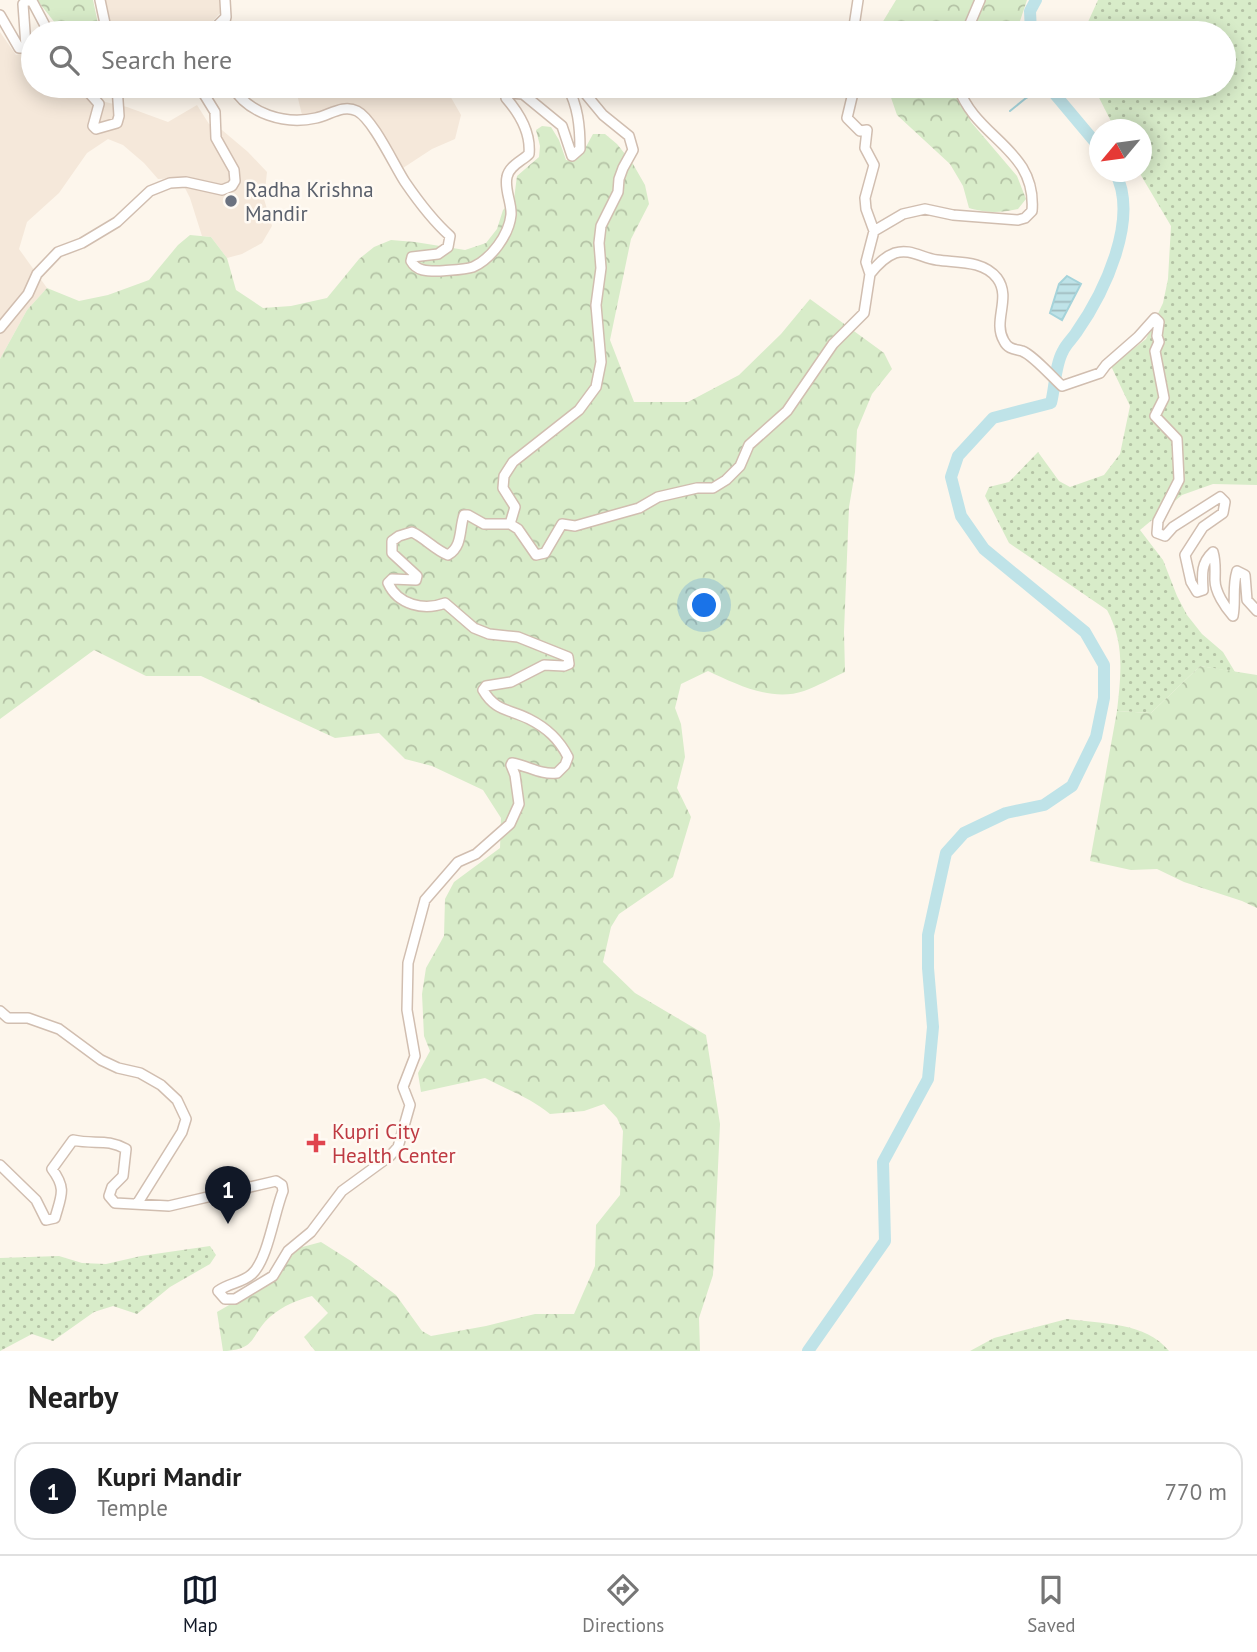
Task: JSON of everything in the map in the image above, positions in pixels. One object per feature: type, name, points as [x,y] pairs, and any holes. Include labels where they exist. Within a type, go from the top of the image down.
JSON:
[{"type":"street","points":[[100,0],[104,21]]},
{"type":"street","points":[[225,0],[225,21]]},
{"type":"street","points":[[855,21],[858,0]]},
{"type":"street","points":[[971,21],[980,0]]},
{"type":"street","points":[[25,21],[23,4],[26,1],[32,1],[43,21]]},
{"type":"street","points":[[0,15],[21,48]]},
{"type":"street","points":[[222,21],[226,17]]},
{"type":"street","points":[[94,98],[99,104],[93,126],[96,128],[117,123],[120,116],[118,98]]},
{"type":"street","points":[[0,328],[28,294],[37,274],[58,252],[82,243],[117,222],[150,191],[170,183],[186,182],[215,190],[232,186],[235,181],[234,170],[219,147],[215,112],[206,98]]},
{"type":"street","points":[[239,98],[259,111],[295,121],[317,118],[346,108],[359,111],[387,149],[403,180],[421,205],[450,236],[448,247],[438,254],[412,257],[414,266],[421,270],[441,271],[472,267],[489,255],[509,228],[511,212],[507,177],[512,167],[529,153],[530,145],[519,116],[506,98]]},
{"type":"street","points":[[528,98],[562,126],[572,156],[580,149],[580,131],[573,98]]},
{"type":"street","points":[[510,524],[515,508],[503,488],[504,476],[513,461],[579,410],[596,387],[601,362],[596,305],[601,268],[601,226],[618,192],[623,168],[633,150],[629,136],[603,115],[589,98]]},
{"type":"street","points":[[0,1165],[36,1200],[46,1220],[55,1218],[62,1197],[62,1182],[52,1169],[73,1140],[88,1143],[112,1142],[127,1149],[123,1176],[112,1187],[109,1196],[115,1203],[169,1206],[271,1181],[282,1185],[283,1191],[262,1261],[254,1273],[240,1283],[231,1284],[218,1291],[225,1298],[235,1299],[273,1276],[288,1251],[311,1231],[342,1191],[390,1156],[398,1147],[410,1105],[403,1087],[415,1056],[407,1010],[408,963],[425,900],[458,862],[476,855],[510,824],[519,804],[515,775],[510,765],[512,763],[529,767],[538,773],[550,774],[557,773],[568,757],[561,742],[547,730],[527,718],[498,708],[483,690],[486,686],[511,682],[544,665],[569,664],[568,657],[518,637],[489,634],[474,628],[445,603],[434,607],[421,607],[393,593],[388,583],[392,579],[410,581],[416,580],[417,576],[392,553],[392,541],[412,532],[426,538],[441,552],[449,555],[457,545],[464,515],[484,524],[510,524],[518,529],[536,555],[540,556],[545,553],[562,524],[575,526],[639,508],[658,497],[697,488],[713,488],[726,480],[740,466],[749,445],[787,411],[833,344],[864,313],[870,274],[866,262],[874,231],[865,198],[874,165],[865,148],[867,130],[860,131],[847,118],[852,98]]},
{"type":"street","points":[[874,231],[904,214],[925,209],[953,215],[1018,220],[1025,218],[1032,211],[1029,176],[1009,149],[992,136],[972,112],[964,98]]},
{"type":"street","points":[[870,274],[886,258],[905,251],[934,260],[969,262],[986,270],[997,278],[1003,292],[999,326],[1004,341],[1012,349],[1024,352],[1062,386],[1100,373],[1155,318],[1159,322],[1159,342],[1155,351],[1164,398],[1155,416],[1177,439],[1179,480],[1158,521],[1157,533],[1165,536],[1173,527],[1220,497],[1225,502],[1223,513],[1203,527],[1185,555],[1191,582],[1197,592],[1203,590],[1202,568],[1213,552],[1216,563],[1215,584],[1228,611],[1233,616],[1233,585],[1237,571],[1245,575],[1247,600],[1257,611]]},
{"type":"street","points":[[0,1011],[8,1018],[29,1018],[59,1029],[101,1060],[118,1068],[140,1073],[161,1085],[177,1100],[186,1118],[182,1132],[137,1204]]},
{"type":"shaded area","points":[[103,0],[220,0],[221,12],[213,21],[110,21]]},
{"type":"shaded area","points":[[0,32],[16,55],[21,54],[21,98],[88,98],[127,107],[168,122],[197,105],[209,124],[222,130],[267,172],[264,199],[272,226],[262,243],[242,254],[227,258],[211,237],[202,236],[190,198],[180,178],[158,179],[123,145],[108,139],[87,153],[59,193],[27,222],[19,249],[47,288],[27,310],[0,359]]},
{"type":"shaded area","points":[[298,98],[451,98],[461,115],[455,139],[432,149],[403,168],[365,110],[350,103],[316,115],[302,115]]},
{"type":"green space","points":[[37,0],[93,0],[97,21],[54,21]]},
{"type":"green space","points":[[896,0],[1027,0],[1020,21],[883,21]]},
{"type":"green space","points":[[1098,0],[1257,0],[1257,485],[1213,484],[1182,495],[1140,530],[1163,560],[1187,615],[1202,634],[1223,652],[1235,672],[1200,666],[1151,713],[1117,711],[1119,647],[1107,610],[1009,543],[985,496],[989,487],[1009,482],[1038,452],[1059,481],[1070,487],[1104,475],[1120,454],[1130,406],[1111,366],[1146,339],[1163,303],[1168,279],[1171,226],[1145,182],[1152,182],[1152,119],[1110,119],[1099,98],[1236,98],[1236,21],[1088,21]]},
{"type":"green space","points":[[891,98],[959,98],[971,122],[1017,176],[1026,199],[1018,209],[993,212],[969,208],[963,186],[950,164],[897,115]]},
{"type":"green space","points":[[542,126],[551,127],[566,160],[575,161],[593,134],[605,134],[633,164],[645,185],[649,204],[631,239],[610,340],[634,402],[688,402],[739,375],[781,334],[810,299],[884,353],[892,369],[872,394],[857,430],[855,472],[849,507],[845,672],[792,694],[755,690],[708,671],[681,684],[675,708],[681,724],[685,757],[677,788],[691,817],[673,877],[619,914],[611,927],[603,962],[635,993],[706,1035],[720,1124],[713,1275],[699,1318],[700,1351],[315,1351],[304,1337],[328,1313],[312,1296],[276,1312],[242,1348],[223,1351],[217,1312],[278,1277],[295,1249],[321,1242],[396,1295],[422,1331],[431,1336],[535,1314],[574,1314],[595,1266],[596,1225],[620,1195],[623,1131],[617,1118],[604,1104],[584,1111],[550,1114],[485,1078],[421,1092],[418,1073],[430,1051],[424,1036],[422,994],[426,968],[444,936],[445,899],[454,882],[500,848],[501,818],[483,790],[432,766],[405,759],[379,733],[335,738],[201,676],[146,676],[94,650],[0,719],[0,359],[27,310],[47,288],[79,301],[108,295],[149,280],[178,245],[190,235],[211,237],[227,258],[236,290],[263,308],[291,306],[327,298],[359,259],[374,247],[391,240],[465,250],[486,243],[497,229],[503,210],[514,199],[517,176],[539,157],[540,146],[536,130]]},
{"type":"green space","points":[[1200,666],[1257,675],[1257,908],[1184,882],[1157,869],[1131,870],[1090,861],[1117,711],[1151,713]]},
{"type":"green space","points":[[210,1246],[216,1255],[210,1264],[170,1287],[137,1314],[113,1306],[94,1312],[53,1341],[32,1334],[0,1351],[0,1258],[59,1256],[82,1263],[106,1264]]},
{"type":"green space","points":[[1067,1319],[1136,1329],[1148,1334],[1169,1351],[970,1351],[994,1338]]},
{"type":"water","points":[[1067,276],[1081,284],[1062,320],[1050,313],[1059,284]]},
{"type":"waterway","points":[[1030,21],[1030,11],[1036,0]]},
{"type":"waterway","points":[[1010,111],[1026,98]]},
{"type":"waterway","points":[[1058,98],[1089,135]]},
{"type":"waterway","points":[[808,1351],[885,1241],[883,1162],[928,1079],[933,1027],[928,935],[946,853],[964,833],[1006,813],[1044,805],[1072,786],[1096,737],[1104,698],[1104,665],[1085,632],[984,549],[961,516],[951,477],[958,456],[993,418],[1051,403],[1060,357],[1087,317],[1115,255],[1123,211],[1119,182]]},
{"type":"place","name":"Radha Krishna Mandir","points":[[231,201]]},
{"type":"place","name":"Kupri City Health Center","points":[[316,1143]]},
{"type":"place","name":"Kupri Mandir","points":[[228,1224]]}]
